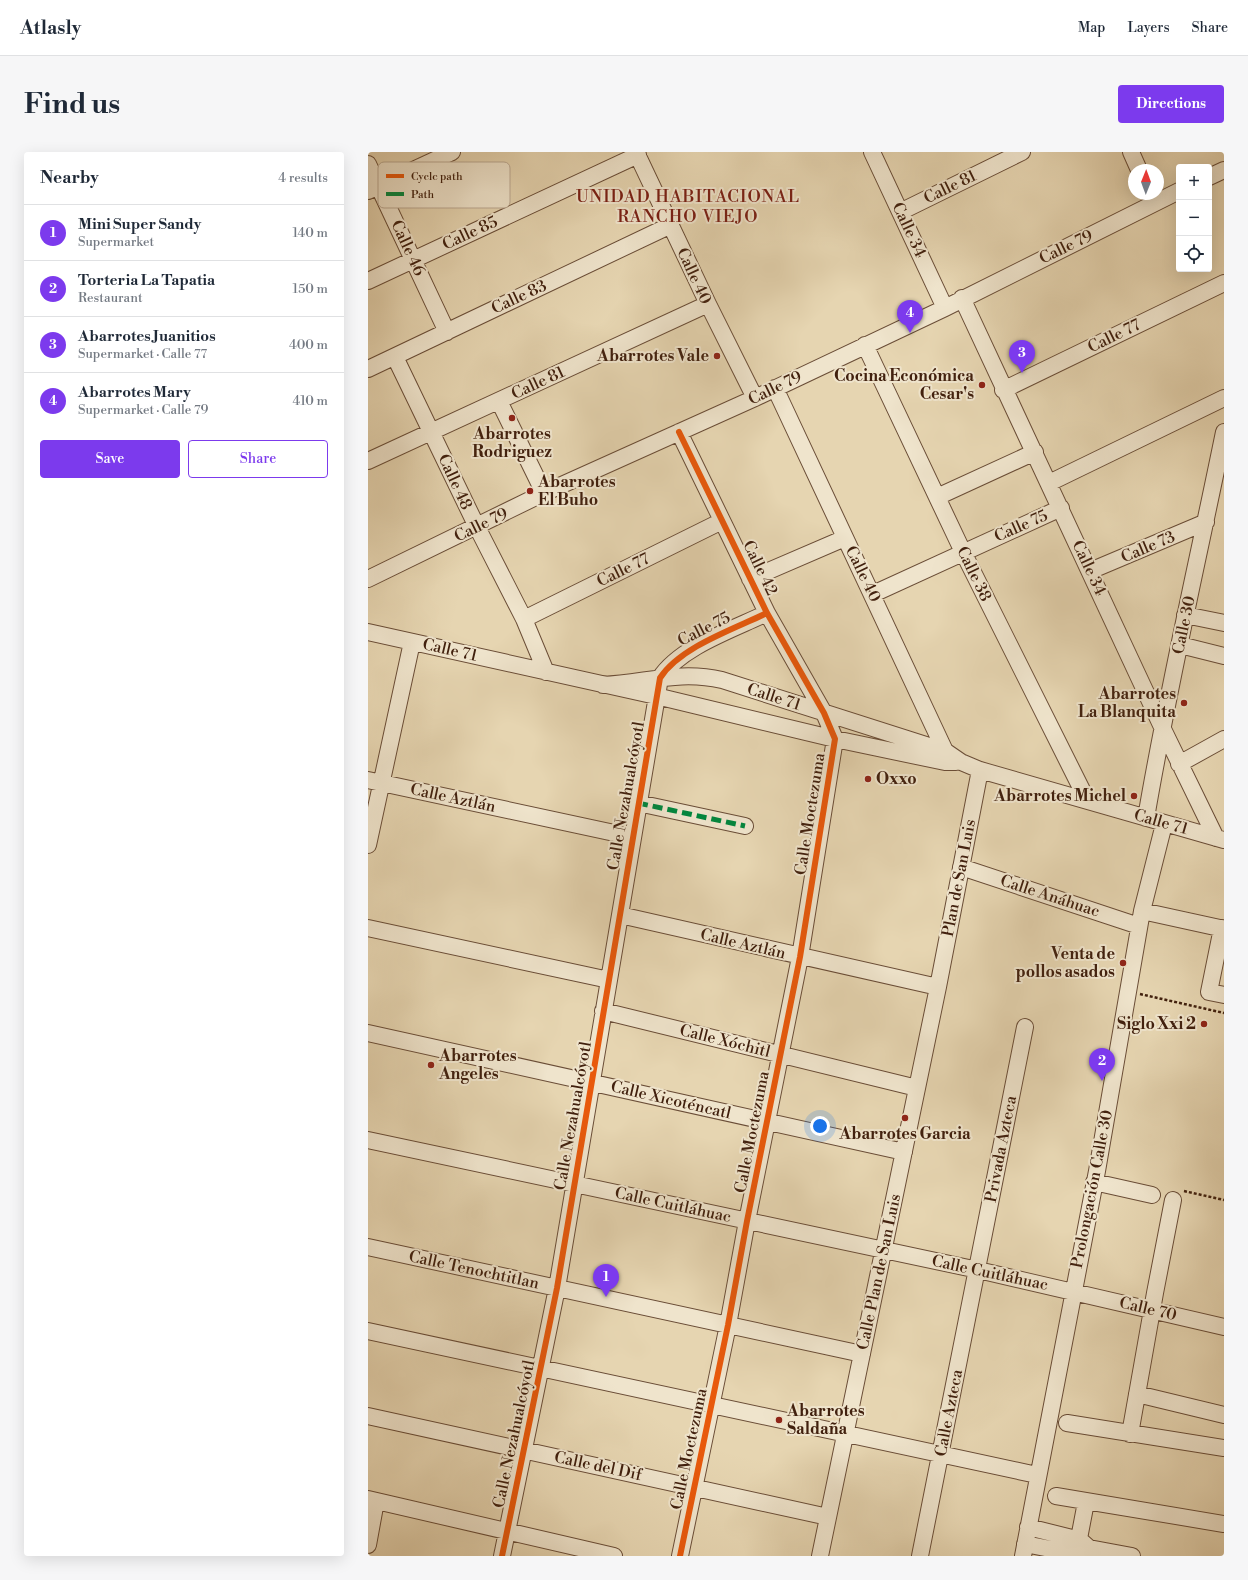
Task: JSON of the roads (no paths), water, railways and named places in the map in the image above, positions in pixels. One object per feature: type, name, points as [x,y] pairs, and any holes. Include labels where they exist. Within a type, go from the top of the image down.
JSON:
[{"type":"street","points":[[430,162],[452,152]]},
{"type":"street","name":"Calle 34","points":[[872,152],[945,308]]},
{"type":"street","name":"Calle 81","points":[[900,212],[1022,152]]},
{"type":"street","points":[[1131,152],[1136,164]]},
{"type":"street","name":"Calle 40","points":[[637,154],[708,304],[755,398]]},
{"type":"street","name":"Calle 85","points":[[368,281],[637,154]]},
{"type":"street","name":"Calle 46","points":[[368,164],[373,188],[378,197]]},
{"type":"street","points":[[1212,176],[1224,170]]},
{"type":"street","name":"Calle 79","points":[[1164,195],[1176,192]]},
{"type":"street","name":"Calle 79","points":[[368,579],[544,494],[755,398],[945,308],[1148,200]]},
{"type":"street","name":"Calle 46","points":[[384,208],[413,260],[447,332]]},
{"type":"street","name":"Calle 83","points":[[368,370],[671,225]]},
{"type":"street","name":"Calle 77","points":[[1003,390],[1224,283]]},
{"type":"street","name":"Calle 34","points":[[962,298],[1003,390],[1035,452],[1179,764],[1220,839]]},
{"type":"street","name":"Calle 81","points":[[368,461],[432,433],[708,304]]},
{"type":"street","name":"Calle 38","points":[[865,345],[963,552],[1087,800]]},
{"type":"street","name":"Calle 48","points":[[395,357],[476,527],[524,619],[546,672]]},
{"type":"street","name":"Calle 40","points":[[775,388],[845,538],[873,594],[945,757]]},
{"type":"street","name":"Calle 75","points":[[1049,483],[1224,398]]},
{"type":"street","points":[[499,401],[544,494]]},
{"type":"street","name":"Calle 42","points":[[679,432],[767,613],[824,713]]},
{"type":"street","name":"Calle 30","points":[[1146,818],[1162,727],[1223,437]]},
{"type":"street","points":[[937,497],[1035,452]]},
{"type":"street","name":"Calle 75","points":[[873,594],[1061,508]]},
{"type":"street","name":"Calle 77","points":[[524,619],[722,521]]},
{"type":"street","name":"Calle 73","points":[[1090,571],[1206,522]]},
{"type":"street","points":[[750,579],[845,538]]},
{"type":"street","name":"Calle 75","points":[[660,678],[667,666],[687,651],[767,613]]},
{"type":"street","points":[[1185,615],[1224,623]]},
{"type":"street","name":"Calle 71","points":[[368,632],[656,696],[835,739],[945,757]]},
{"type":"street","points":[[368,845],[375,781],[412,642]]},
{"type":"street","points":[[1180,645],[1224,656]]},
{"type":"street","name":"Calle 71","points":[[603,685],[632,683],[684,675],[704,676],[824,713],[980,770],[1220,839]]},
{"type":"street","name":"Calle Nezahualcóyotl","points":[[502,1556],[542,1369],[557,1288],[660,678]]},
{"type":"street","name":"Calle Moctezuma","points":[[680,1556],[728,1325],[747,1221],[800,957],[835,739],[824,713]]},
{"type":"street","points":[[1179,764],[1224,739]]},
{"type":"street","name":"Plan de San Luis","points":[[938,987],[980,770]]},
{"type":"street","name":"Calle Aztlán","points":[[375,781],[633,837]]},
{"type":"street","points":[[638,803],[745,826]]},
{"type":"street","name":"Prolongación Calle 30","points":[[1024,1550],[1072,1291],[1094,1182],[1140,918],[1164,824]]},
{"type":"street","name":"Calle Anáhuac","points":[[961,867],[1140,918],[1223,929]]},
{"type":"street","name":"Calle Aztlán","points":[[620,915],[800,957],[938,987]]},
{"type":"street","points":[[368,928],[609,980]]},
{"type":"street","points":[[1223,929],[1209,992],[1224,995]]},
{"type":"street","name":"Calle Plan de San Luis","points":[[820,1556],[938,987]]},
{"type":"street","name":"Calle Xóchitl","points":[[604,1011],[917,1088]]},
{"type":"street","name":"Privada Azteca","points":[[978,1270],[1025,1027]]},
{"type":"street","name":"Calle Xicoténcatl","points":[[368,1033],[904,1152]]},
{"type":"street","name":"Calle Cuitláhuac","points":[[368,1140],[1072,1291]]},
{"type":"street","points":[[1094,1182],[1152,1195]]},
{"type":"street","points":[[1130,1434],[1173,1200]]},
{"type":"street","name":"Calle Tenochtitlan","points":[[368,1247],[862,1354]]},
{"type":"street","name":"Calle Azteca","points":[[920,1556],[978,1270]]},
{"type":"street","name":"Calle 70","points":[[1072,1291],[1224,1327]]},
{"type":"street","points":[[368,1331],[1037,1475]]},
{"type":"street","points":[[1137,1394],[1224,1415]]},
{"type":"street","name":"Calle del Dif","points":[[368,1416],[828,1517]]},
{"type":"street","points":[[1067,1423],[1224,1448]]},
{"type":"street","points":[[1056,1496],[1224,1524]]},
{"type":"street","points":[[368,1545],[372,1500],[614,1556]]},
{"type":"street","points":[[1086,1502],[1087,1549]]},
{"type":"street","points":[[1028,1528],[1087,1549]]},
{"type":"street","points":[[1024,1550],[1087,1549],[1132,1556]]},
{"type":"place","name":"Abarrotes Mary","points":[[910,333]]},
{"type":"place","name":"Abarrotes Vale","points":[[717,356]]},
{"type":"place","name":"Abarrotes Juanitios","points":[[1022,373]]},
{"type":"place","name":"Cocina Económica Cesar's","points":[[982,385]]},
{"type":"place","name":"Abarrotes Rodriguez","points":[[512,418]]},
{"type":"place","name":"Abarrotes El Buho","points":[[530,491]]},
{"type":"place","name":"Abarrotes La Blanquita","points":[[1184,703]]},
{"type":"place","name":"Oxxo","points":[[868,779]]},
{"type":"place","name":"Abarrotes Michel","points":[[1134,796]]},
{"type":"place","name":"Venta de pollos asados","points":[[1123,963]]},
{"type":"place","name":"Siglo Xxi 2","points":[[1204,1024]]},
{"type":"place","name":"Abarrotes Angeles","points":[[431,1065]]},
{"type":"place","name":"Torteria La Tapatia","points":[[1102,1081]]},
{"type":"place","name":"Abarrotes Garcia","points":[[905,1118]]},
{"type":"place","name":"Mini Super Sandy","points":[[606,1297]]},
{"type":"place","name":"Abarrotes Saldaña","points":[[779,1420]]},
{"type":"district","name":"UNIDAD HABITACIONAL RANCHO VIEJO","points":[[688,207]]}]
